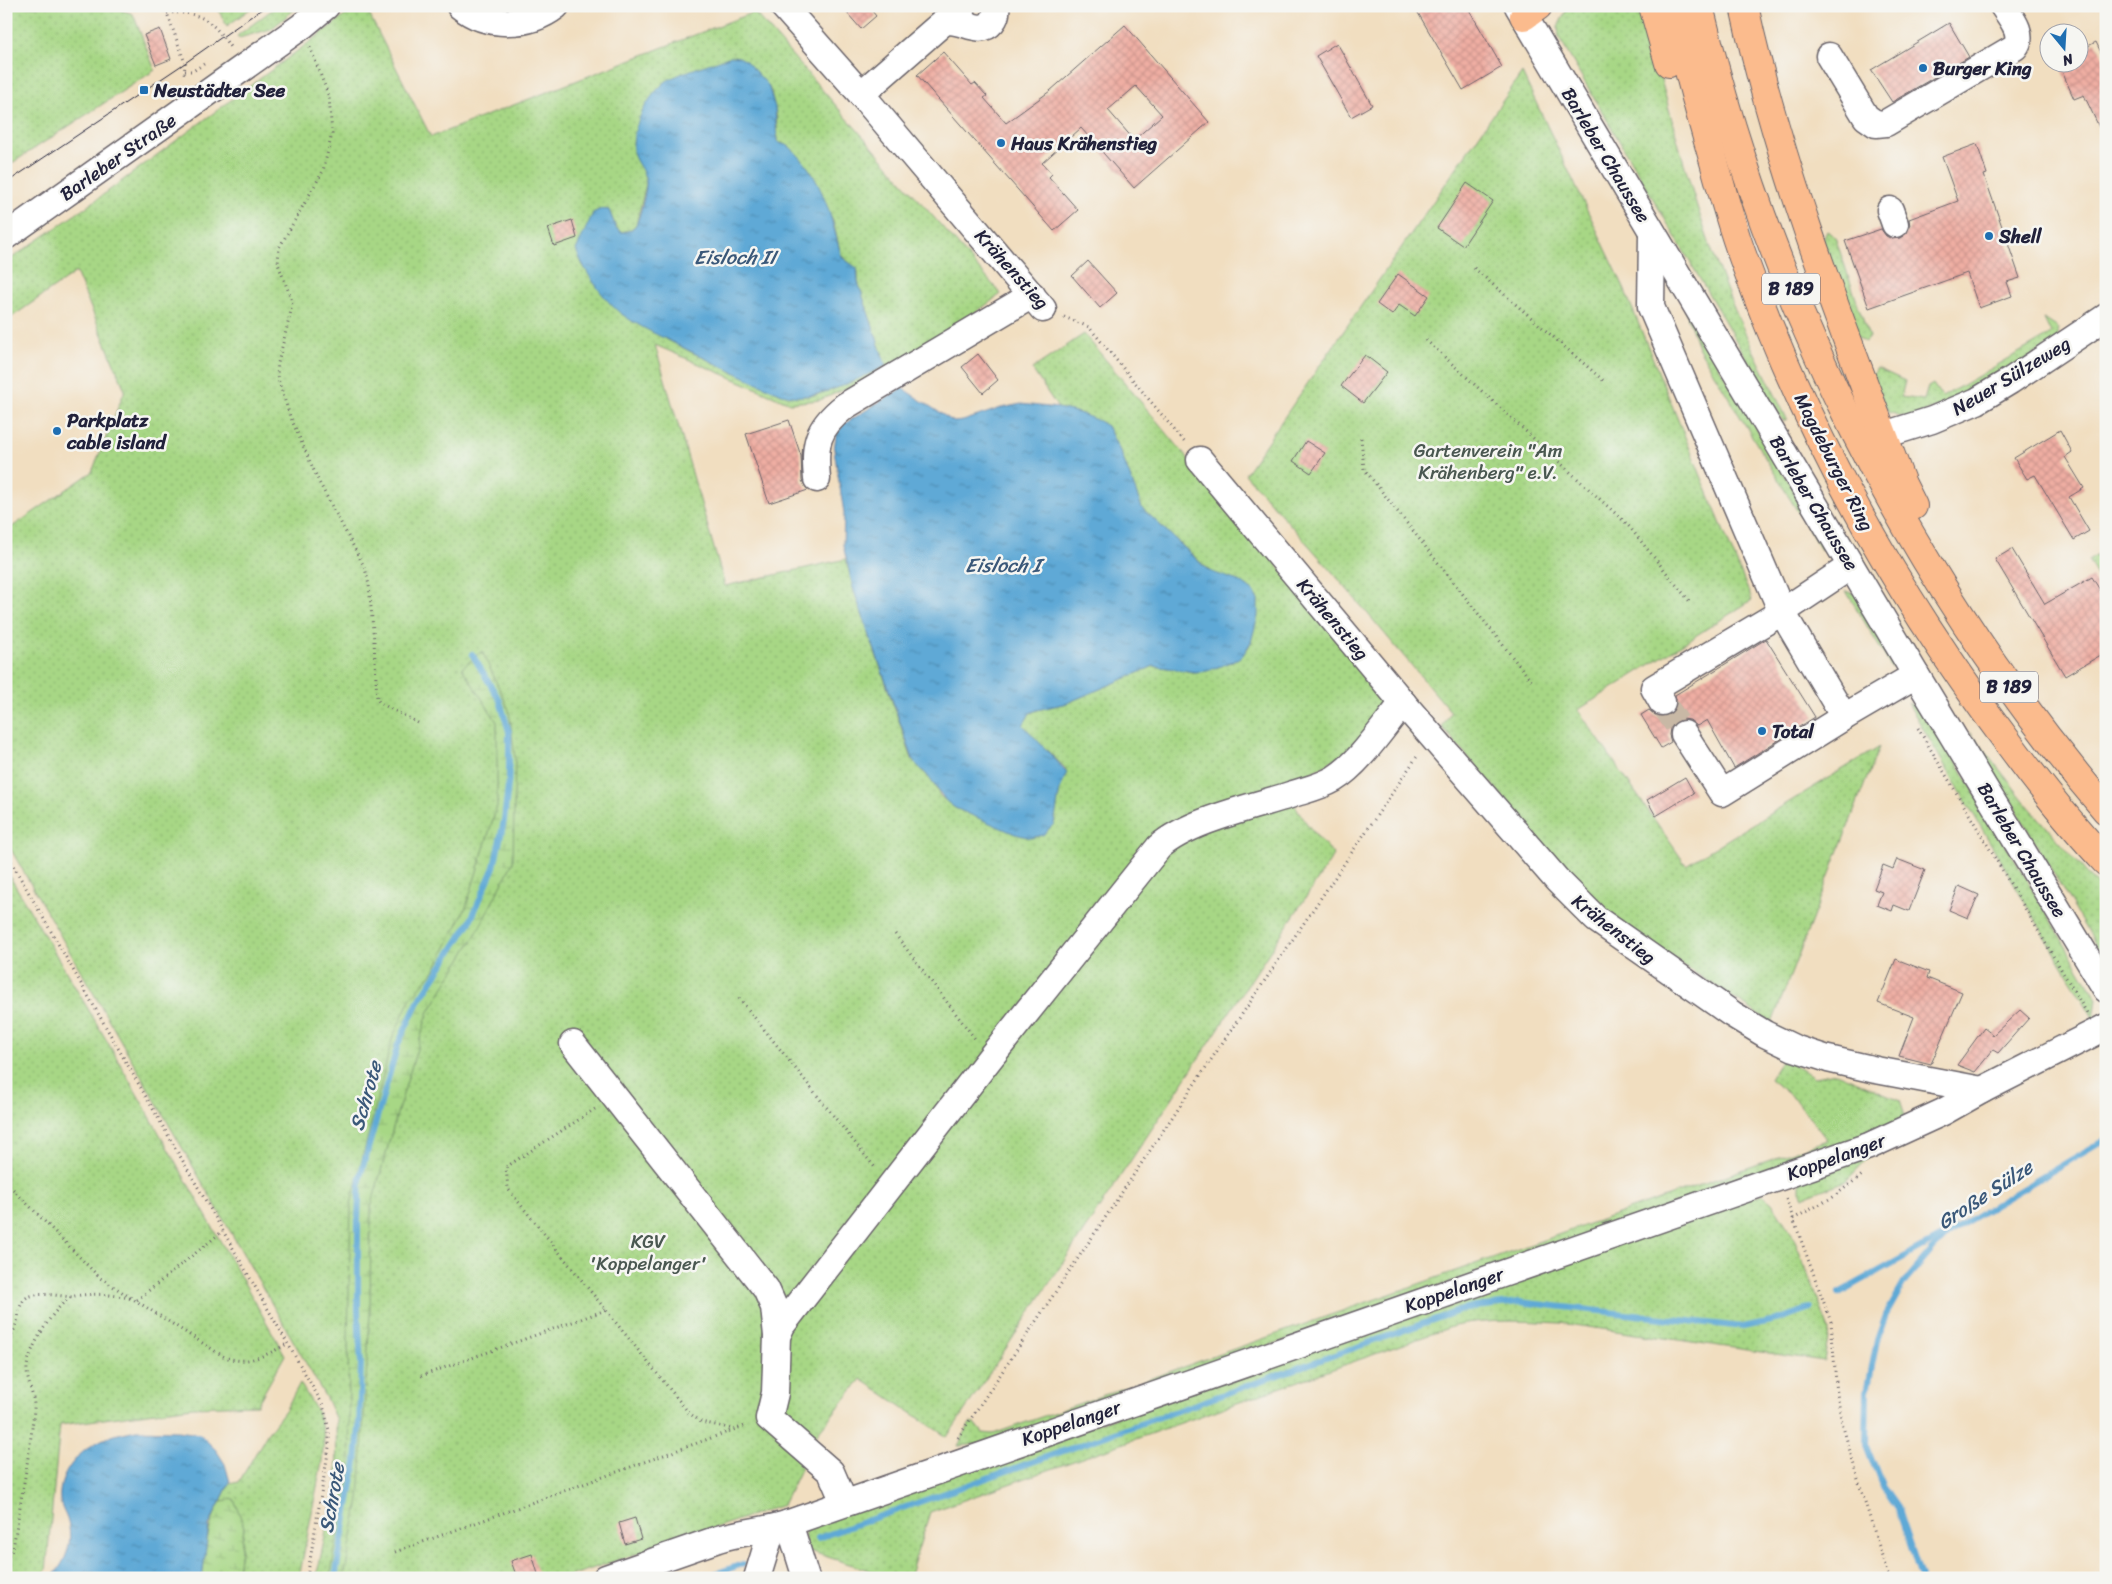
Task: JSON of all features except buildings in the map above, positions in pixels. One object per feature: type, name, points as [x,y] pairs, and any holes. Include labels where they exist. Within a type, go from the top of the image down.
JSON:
[{"type":"highway","points":[[1653,6],[1690,137],[1714,160]]},
{"type":"highway","name":"Magdeburger Ring","points":[[1674,6],[1732,227],[1765,316],[1807,410],[1860,515],[1896,579],[1958,675],[2048,794],[2106,862]]},
{"type":"highway","name":"Magdeburger Ring","points":[[1700,6],[1727,114],[1759,208],[1844,411],[1922,556],[1970,632],[2011,691],[2106,810]]},
{"type":"highway","points":[[1744,6],[1778,138],[1808,231],[1842,330],[1907,495],[1920,519],[1922,556]]},
{"type":"street","name":"Barleber Straße","points":[[6,236],[302,26],[326,6]]},
{"type":"street","points":[[460,6],[478,16],[512,22],[538,18],[556,6]]},
{"type":"street","name":"Krähenstieg","points":[[783,6],[861,94],[1037,302]]},
{"type":"street","points":[[861,94],[954,14],[958,21],[977,28],[984,27],[994,20],[997,11],[996,6]]},
{"type":"street","points":[[1829,56],[1866,117],[1876,124],[1886,123],[2015,47],[2019,41],[2019,33],[2004,6]]},
{"type":"street","name":"Barleber Chaussee","points":[[1526,9],[1652,234],[2106,989]]},
{"type":"street","points":[[1652,234],[1651,307],[1782,612],[1844,717]]},
{"type":"street","points":[[817,479],[815,456],[818,437],[832,416],[844,406],[1037,302]]},
{"type":"street","name":"Neuer Sülzeweg","points":[[1884,435],[1932,420],[1977,401],[2106,317]]},
{"type":"street","name":"Krähenstieg","points":[[1200,460],[1403,703],[1432,734],[1534,854],[1584,908],[1634,947],[1732,1014],[1765,1034],[1812,1054],[1876,1070],[1982,1090]]},
{"type":"street","points":[[1662,702],[1654,688],[1782,612],[1851,566]]},
{"type":"street","points":[[1684,734],[1722,793],[1844,717],[1916,675]]},
{"type":"street","points":[[777,1336],[782,1325],[990,1058],[1159,847],[1178,833],[1194,826],[1316,787],[1334,779],[1353,763],[1403,703]]},
{"type":"street","name":"Koppelanger","points":[[606,1578],[718,1538],[780,1526],[844,1502],[1894,1136],[2106,1027]]},
{"type":"street","points":[[573,1044],[766,1288],[774,1307],[777,1336],[775,1393],[769,1418],[831,1472],[844,1502]]},
{"type":"street","points":[[757,1578],[780,1526]]},
{"type":"street","points":[[780,1526],[806,1578]]},
{"type":"path","points":[[166,6],[185,63],[184,76]]},
{"type":"path","points":[[167,13],[186,12],[206,19],[217,28],[230,47]]},
{"type":"path","points":[[302,26],[329,97],[332,134],[324,172],[279,248],[278,264],[291,298],[292,307],[278,363],[277,376],[290,416],[320,482],[365,568],[369,584],[378,701],[418,723]]},
{"type":"path","points":[[1474,268],[1605,382]]},
{"type":"path","name":"Krähenstieg","points":[[1037,302],[1089,327],[1200,460]]},
{"type":"path","points":[[1426,340],[1627,524],[1691,603]]},
{"type":"path","points":[[1361,438],[1364,469],[1533,683]]},
{"type":"path","points":[[936,1470],[1432,734]]},
{"type":"path","points":[[6,854],[320,1399],[329,1430],[328,1460],[307,1578]]},
{"type":"path","points":[[895,934],[990,1058]]},
{"type":"path","points":[[739,998],[891,1187]]},
{"type":"path","points":[[614,1097],[506,1167],[508,1189],[689,1413],[705,1423],[734,1429]]},
{"type":"path","points":[[1793,1218],[1846,1189],[1868,1169]]},
{"type":"path","points":[[1778,1178],[1831,1322],[1837,1394],[1842,1423],[1889,1578]]},
{"type":"path","points":[[6,1182],[100,1278],[231,1360],[250,1361],[287,1344]]},
{"type":"path","points":[[6,1343],[14,1333],[21,1305],[24,1299],[29,1296],[73,1297],[106,1295],[136,1300],[223,1231]]},
{"type":"path","points":[[6,1560],[13,1549],[34,1407],[27,1377],[29,1356],[48,1323],[73,1297]]},
{"type":"path","points":[[421,1376],[606,1310]]},
{"type":"path","points":[[395,1552],[769,1418]]},
{"type":"green space","points":[[6,6],[110,6],[133,14],[155,70],[6,167]]},
{"type":"green space","points":[[216,6],[254,6],[227,26]]},
{"type":"green space","points":[[277,6],[299,6],[271,29],[239,38],[237,36]]},
{"type":"green space","name":"KGV 'Koppelanger'","points":[[358,6],[365,6],[431,137],[754,12],[1001,294],[907,363],[820,400],[790,403],[655,345],[725,586],[846,559],[853,588],[912,759],[932,781],[940,796],[955,808],[1027,837],[1055,821],[1056,805],[1066,769],[1022,725],[1030,713],[1067,703],[1154,666],[1195,672],[1207,671],[1234,661],[1248,648],[1251,642],[1258,604],[1258,600],[1248,587],[1233,579],[1212,573],[1142,508],[1121,453],[1107,426],[1079,413],[1058,408],[1032,369],[1084,334],[1392,702],[1351,748],[1322,767],[1285,782],[1305,822],[1334,855],[947,1437],[861,1379],[817,1434],[783,1505],[564,1578],[316,1578],[337,1481],[336,1420],[326,1398],[6,841],[6,531],[92,472],[125,390],[76,272],[6,321],[6,262],[92,203]],"holes":[[[734,56],[739,57],[768,85],[776,113],[778,142],[790,147],[833,221],[841,255],[858,271],[858,282],[886,366],[816,395],[782,394],[689,351],[631,320],[607,299],[582,264],[578,253],[593,213],[601,209],[609,210],[616,228],[621,232],[630,230],[636,225],[646,184],[643,169],[637,161]]]},
{"type":"green space","points":[[1568,6],[1641,6],[1687,174],[1708,240],[1727,292],[1787,419],[1783,421],[1559,38],[1558,27]]},
{"type":"green space","name":"Gartenverein \"Am Krähenberg\" e.V.","points":[[1522,73],[1621,281],[1752,600],[1578,710],[1686,865],[1879,747],[1772,1023],[1605,914],[1442,727],[1451,712],[1329,568],[1245,474]]},
{"type":"green space","points":[[1827,231],[1835,237],[1869,337],[1865,342],[1856,336],[1823,240]]},
{"type":"green space","points":[[1685,310],[1823,539],[1821,550],[1698,347]]},
{"type":"green space","points":[[2044,319],[2058,328],[2058,339],[1971,395],[1908,418],[1888,412],[1872,377],[1877,368],[1905,381],[1901,397],[1924,400],[1928,387],[1933,384],[1942,397],[2051,334]]},
{"type":"green space","points":[[2106,549],[2106,591],[2088,560]]},
{"type":"green space","points":[[1846,591],[1856,594],[1895,660],[1892,668]]},
{"type":"green space","points":[[482,651],[509,710],[515,758],[513,862],[475,936],[428,1013],[371,1207],[370,1314],[359,1500],[344,1578],[330,1578],[350,1468],[348,1338],[351,1204],[392,1039],[410,999],[434,971],[466,907],[497,806],[497,722],[462,668]]},
{"type":"green space","points":[[1908,703],[1921,709],[1930,717],[2097,999],[2094,1019]]},
{"type":"green space","points":[[1970,732],[2025,802],[2106,895],[2106,962]]},
{"type":"green space","points":[[6,870],[107,1041],[285,1355],[257,1405],[192,1407],[60,1425],[46,1571],[38,1578],[6,1578]]},
{"type":"green space","points":[[1783,1058],[1814,1077],[1836,1073],[1900,1100],[1906,1118],[1900,1125],[990,1443],[958,1446],[970,1423],[976,1424],[983,1433],[993,1434],[1827,1140],[1796,1100],[1770,1079]]},
{"type":"green space","points":[[1871,1155],[1846,1181],[1803,1197],[1800,1191],[1800,1180]]},
{"type":"green space","points":[[1761,1194],[1772,1203],[1792,1234],[1818,1299],[1829,1331],[1824,1361],[1560,1323],[1493,1321],[1454,1326],[930,1512],[909,1578],[893,1578],[806,1550],[804,1535],[810,1523]]},
{"type":"green space","points":[[300,1383],[318,1413],[324,1438],[322,1461],[299,1578],[237,1578],[244,1527],[221,1501],[229,1484],[239,1482],[267,1434],[286,1409]]},
{"type":"green space","points":[[234,1499],[244,1527],[237,1578],[202,1578],[207,1538],[216,1510],[221,1501]]},
{"type":"water","name":"Eisloch II","points":[[731,56],[745,60],[768,85],[775,107],[777,141],[789,147],[802,159],[810,171],[824,197],[841,255],[857,268],[858,282],[886,366],[835,389],[808,396],[782,394],[638,325],[620,313],[607,300],[589,275],[576,250],[593,213],[601,209],[609,210],[616,228],[621,232],[630,230],[637,223],[646,182],[644,174],[635,159],[633,142],[641,114],[657,89],[685,72]]},
{"type":"water","name":"Eisloch I","points":[[902,388],[954,422],[1021,404],[1058,408],[1079,413],[1099,421],[1107,426],[1121,453],[1142,508],[1209,571],[1241,582],[1253,591],[1258,600],[1258,616],[1251,642],[1243,655],[1234,661],[1207,671],[1195,672],[1154,666],[1067,703],[1030,713],[1023,725],[1067,772],[1060,789],[1054,824],[1043,835],[1031,838],[1015,834],[955,808],[946,801],[927,775],[914,762],[853,588],[843,545],[844,513],[834,450],[836,435],[844,424]]},
{"type":"water","points":[[136,1430],[177,1431],[200,1434],[216,1450],[225,1464],[230,1482],[209,1525],[202,1578],[51,1578],[61,1565],[68,1550],[69,1527],[61,1506],[60,1490],[68,1469],[83,1452],[103,1439]]},
{"type":"waterway","name":"Schrote","points":[[335,1578],[356,1462],[359,1427],[361,1365],[358,1309],[358,1220],[360,1177],[398,1044],[417,1004],[470,922],[494,867],[504,821],[509,776],[509,732],[500,701],[472,654]]},
{"type":"waterway","name":"Große Sülze","points":[[1921,1578],[1898,1509],[1882,1486],[1866,1445],[1867,1392],[1877,1340],[1886,1315],[1904,1283],[1951,1231],[2106,1139]]},
{"type":"waterway","points":[[1839,1293],[1944,1235]]},
{"type":"waterway","points":[[818,1538],[1467,1308],[1519,1302],[1743,1327],[1780,1319],[1810,1308]]},
{"type":"waterway","points":[[703,1578],[743,1564]]},
{"type":"tunnel","points":[[1662,702],[1684,734]]},
{"type":"tram line","points":[[6,183],[185,63],[266,6]]},
{"type":"place","name":"Burger King","points":[[1923,68]]},
{"type":"place","name":"Neustädter See","points":[[144,90]]},
{"type":"place","name":"Haus Krähenstieg","points":[[1001,143]]},
{"type":"place","name":"Shell","points":[[1989,236]]},
{"type":"place","name":"Parkplatz cable island","points":[[57,431]]},
{"type":"place","name":"Total","points":[[1762,731]]}]
